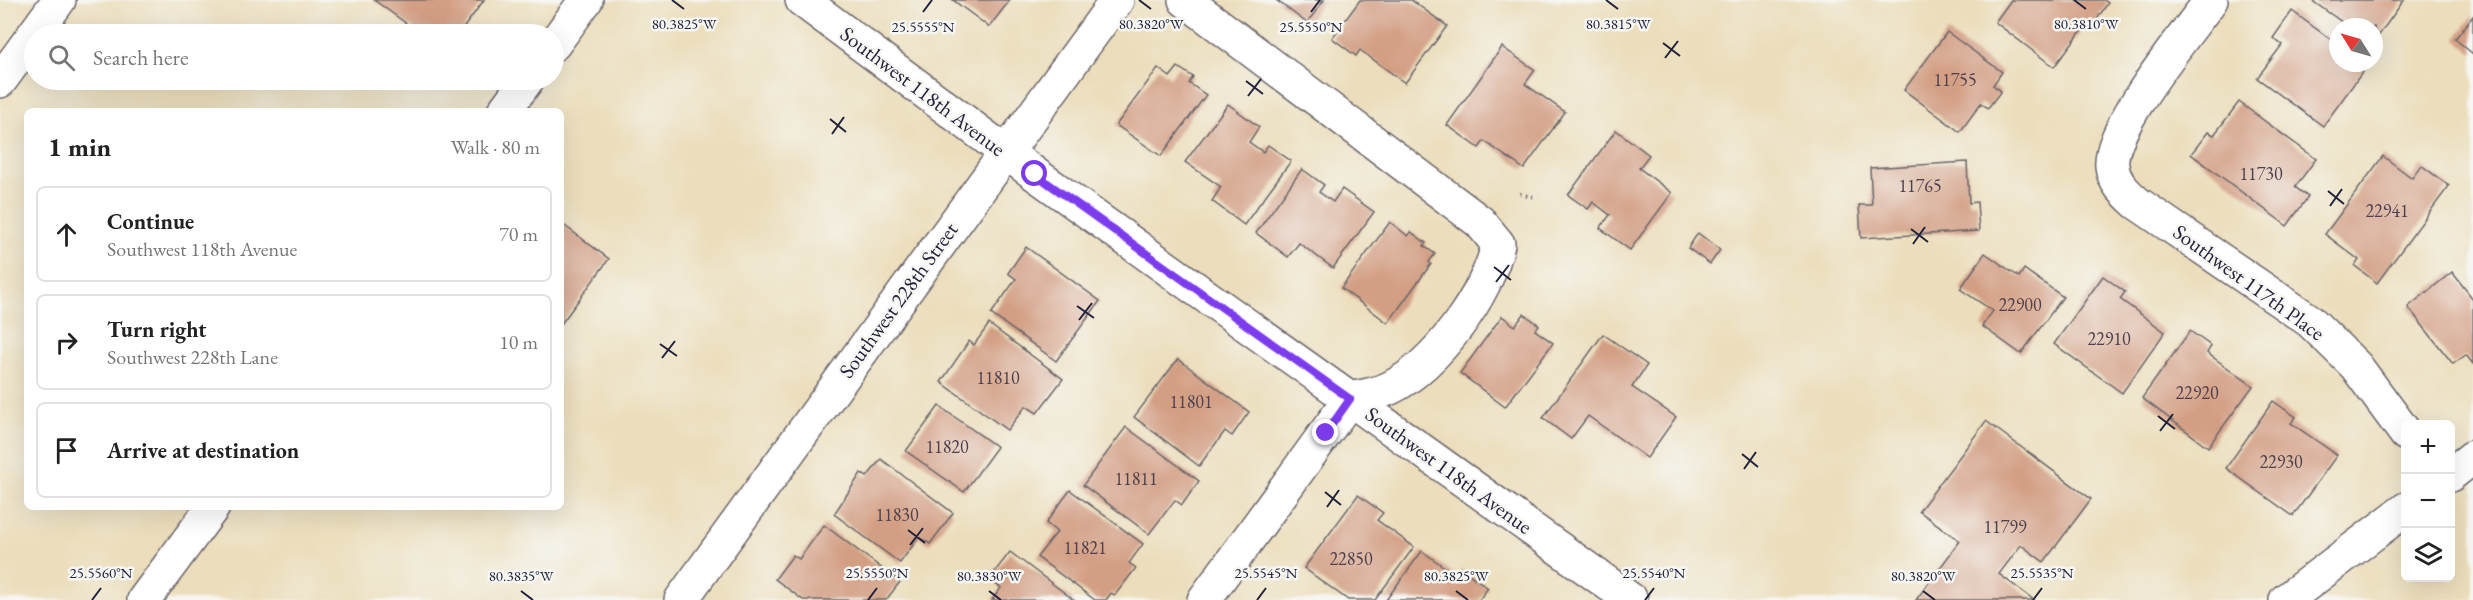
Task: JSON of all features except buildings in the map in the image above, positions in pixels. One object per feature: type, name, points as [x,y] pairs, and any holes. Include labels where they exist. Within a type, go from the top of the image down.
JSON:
[{"type":"street","points":[[42,24],[59,0]]},
{"type":"street","points":[[564,30],[586,0]]},
{"type":"street","name":"Southwest 118th Avenue","points":[[802,0],[1005,151],[1631,600]]},
{"type":"street","name":"Southwest 228th Street","points":[[681,600],[1005,151],[1117,0]]},
{"type":"street","points":[[1185,0],[1480,222],[1498,244],[1492,267],[1478,296],[1436,352],[1407,378],[1389,389],[1350,399],[1204,600]]},
{"type":"street","name":"Southwest 117th Place","points":[[2211,0],[2133,108],[2115,145],[2111,165],[2118,186],[2137,203],[2310,321],[2356,366],[2401,427]]},
{"type":"street","points":[[0,81],[24,48]]},
{"type":"street","points":[[506,108],[520,90]]},
{"type":"street","points":[[2452,474],[2473,457]]},
{"type":"street","points":[[144,600],[211,510]]},
{"type":"street","points":[[2286,600],[2401,513]]},
{"type":"path","points":[[1520,194],[1533,197]]},
{"type":"route","points":[[1035,174],[1350,399],[1326,433]]}]
